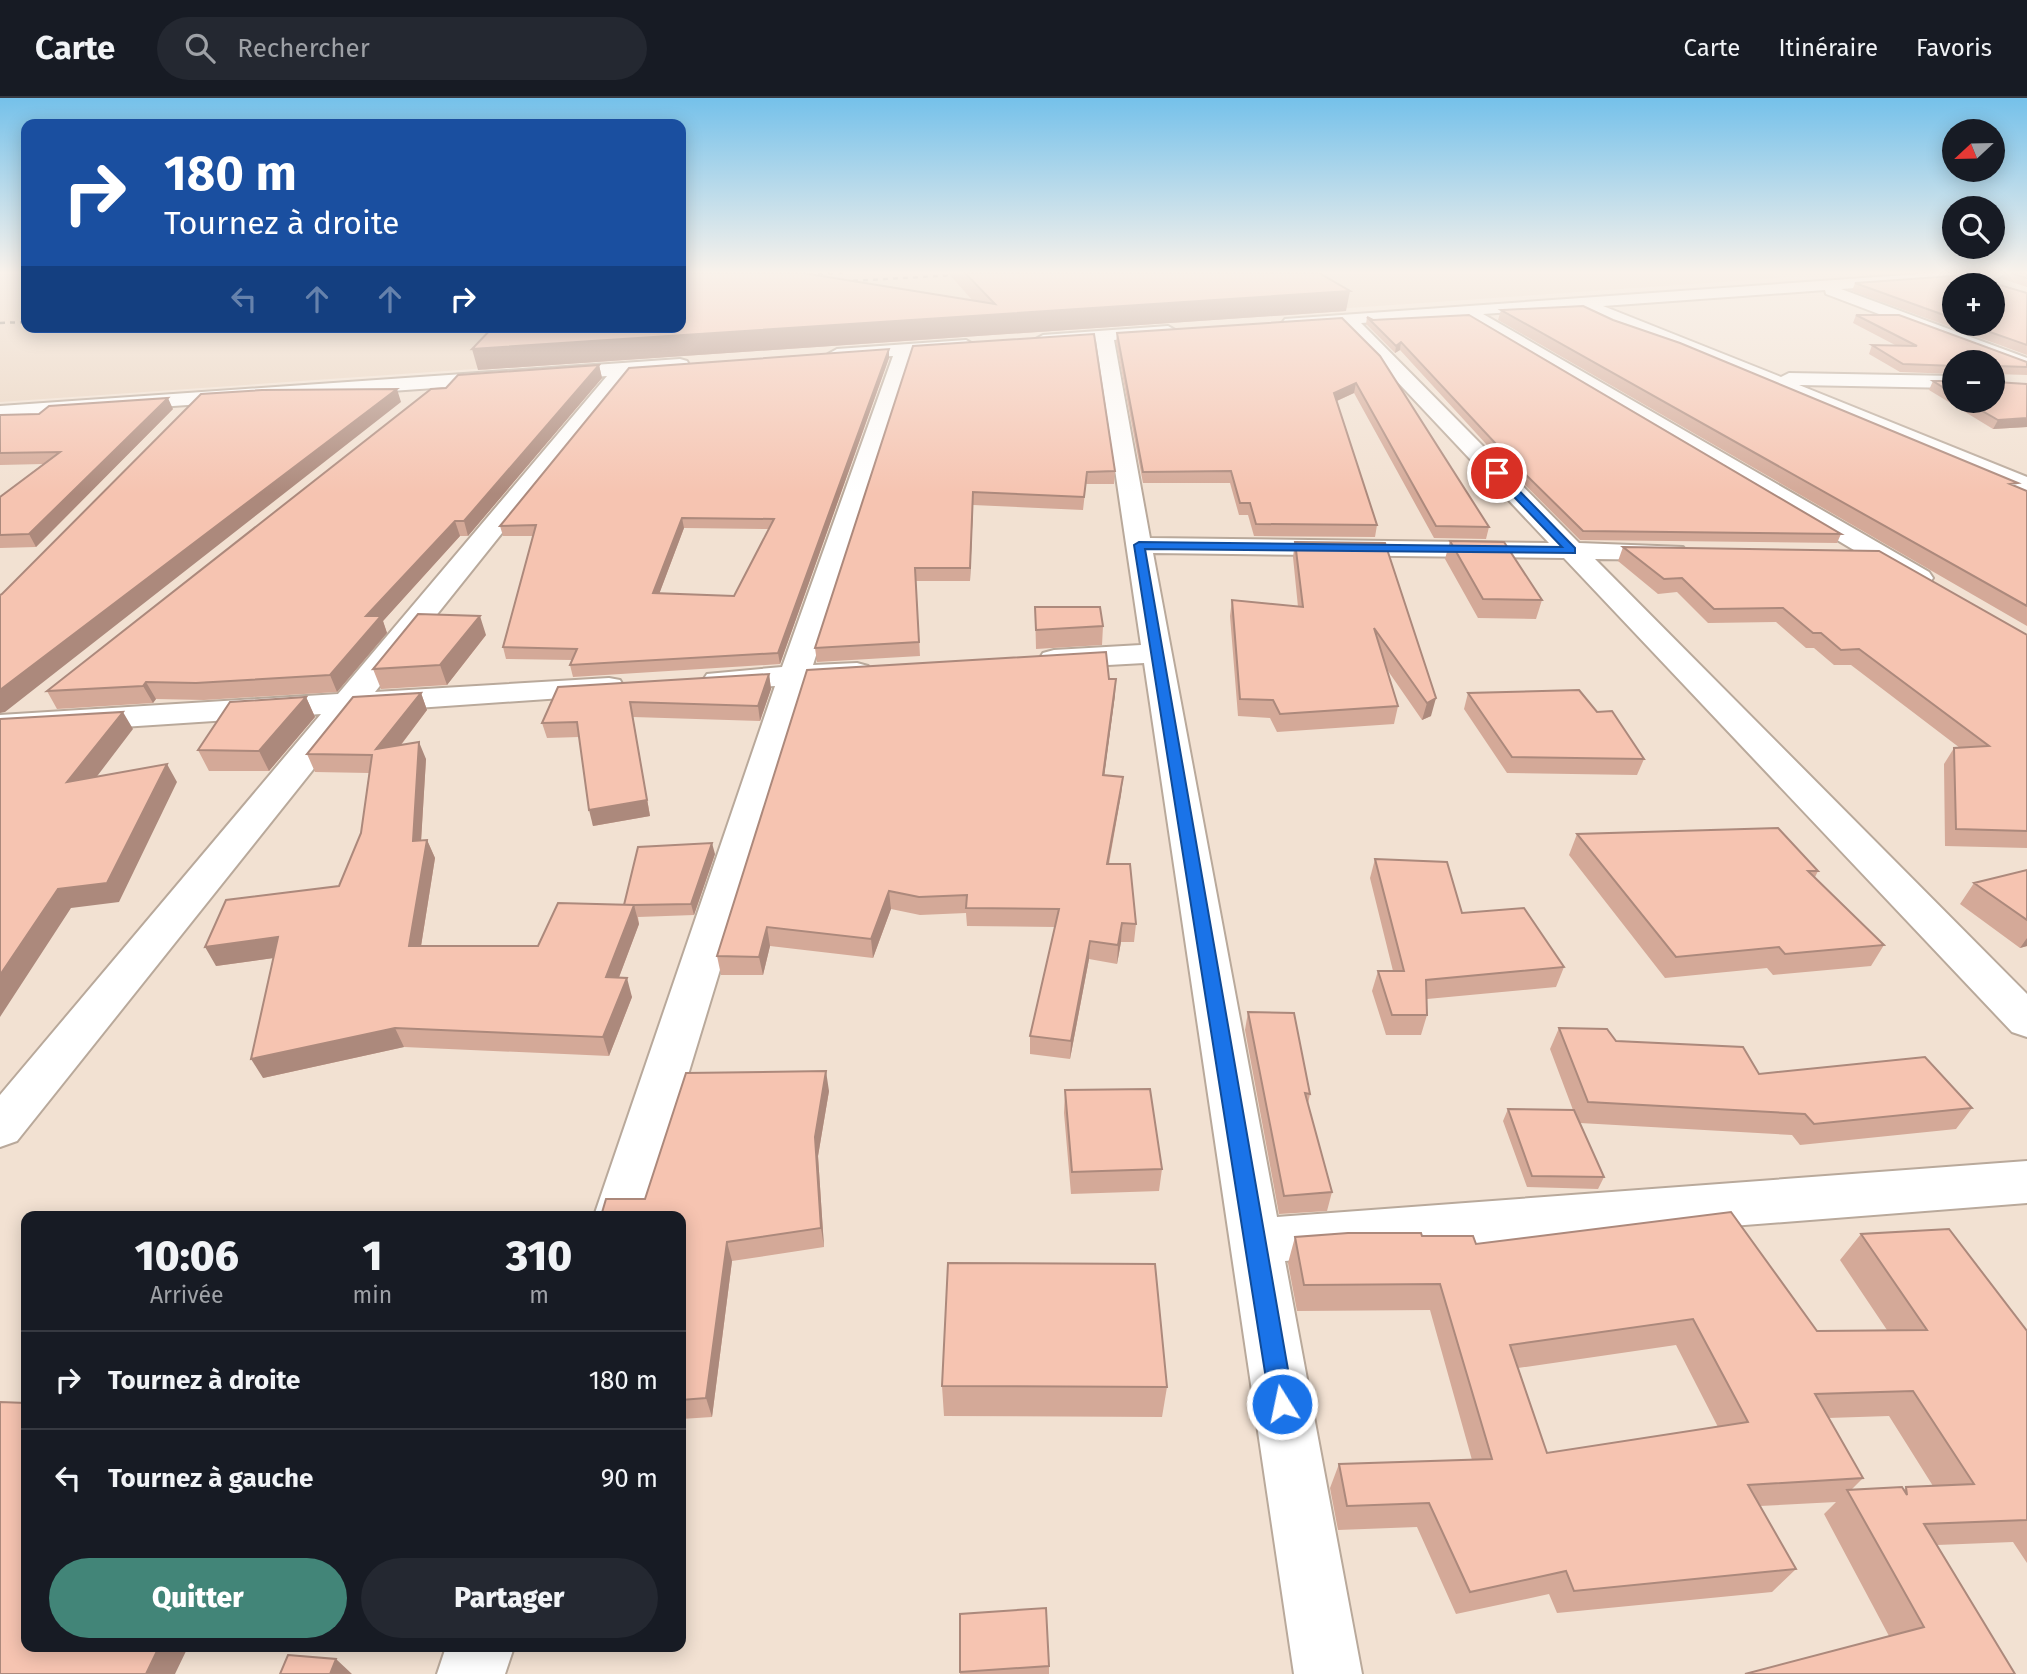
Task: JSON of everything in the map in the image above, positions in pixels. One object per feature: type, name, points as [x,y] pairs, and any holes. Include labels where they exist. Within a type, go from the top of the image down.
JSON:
[{"type":"street","points":[[824,355],[950,347]]},
{"type":"street","points":[[1106,347],[1328,1674]]},
{"type":"street","points":[[1374,347],[2027,1021]]},
{"type":"street","points":[[1526,347],[1936,587]]},
{"type":"street","points":[[1689,347],[2027,485]]},
{"type":"street","points":[[1980,347],[2027,364]]},
{"type":"street","points":[[621,1211],[794,676],[904,350]]},
{"type":"street","points":[[0,412],[704,363]]},
{"type":"street","points":[[0,1128],[624,369]]},
{"type":"street","points":[[1767,378],[1942,383]]},
{"type":"street","points":[[413,407],[445,381]]},
{"type":"street","points":[[171,428],[200,398]]},
{"type":"street","points":[[1139,545],[1698,552]]},
{"type":"street","points":[[1823,553],[1879,554]]},
{"type":"street","points":[[1031,661],[1157,653]]},
{"type":"street","points":[[686,682],[892,670]]},
{"type":"street","points":[[7,725],[631,686]]},
{"type":"street","points":[[7,725],[46,699]]},
{"type":"street","points":[[1255,1241],[2027,1182]]},
{"type":"street","points":[[471,1674],[478,1652]]},
{"type":"shaded area","points":[[0,347],[796,347],[0,402]]},
{"type":"building","points":[[474,347],[509,347],[472,349]]},
{"type":"building","points":[[913,347],[1096,347],[1115,471],[1087,472],[1084,497],[973,492],[970,568],[915,568],[919,642],[815,648]]},
{"type":"building","points":[[1120,347],[1371,347],[1380,356],[1489,527],[1436,526],[1356,383],[1334,393],[1377,525],[1256,524],[1250,503],[1240,503],[1231,471],[1143,472]]},
{"type":"building","points":[[1405,347],[1523,347],[1841,534],[1583,531],[1510,459]]},
{"type":"building","points":[[1566,347],[1689,347],[2018,483],[2010,484],[2027,491],[2027,606]]},
{"type":"building","points":[[1875,347],[1985,347],[1994,350],[1942,350],[1942,366],[1903,364]]},
{"type":"building","points":[[889,349],[778,653],[570,665],[577,649],[503,647],[536,525],[500,526],[629,368]],"holes":[[[682,518],[774,519],[734,596],[653,593]]]},
{"type":"building","points":[[2005,354],[2027,362],[2027,367],[2005,366]]},
{"type":"building","points":[[599,365],[464,521],[455,521],[366,616],[381,616],[330,675],[196,683],[146,682],[143,686],[47,691],[431,389],[446,388],[458,375]]},
{"type":"building","points":[[2005,383],[2027,384],[2027,418],[1998,420],[1986,413],[2005,413]]},
{"type":"building","points":[[397,389],[0,690],[0,595],[201,394],[262,390]]},
{"type":"building","points":[[168,398],[29,534],[0,535],[0,497],[60,452],[0,453],[0,415],[39,414],[49,406]]},
{"type":"building","points":[[1450,541],[1504,542],[1542,600],[1483,599]]},
{"type":"building","points":[[1295,542],[1385,543],[1436,698],[1427,703],[1374,628],[1398,706],[1280,714],[1273,700],[1240,699],[1232,600],[1303,607]]},
{"type":"building","points":[[1623,547],[1879,551],[2027,635],[2027,831],[1956,829],[1954,748],[1989,746],[1859,649],[1841,650],[1821,633],[1813,633],[1783,608],[1714,609],[1682,578],[1664,579]]},
{"type":"building","points":[[1035,607],[1100,607],[1103,626],[1036,630]]},
{"type":"building","points":[[418,614],[480,616],[440,665],[373,669]]},
{"type":"building","points":[[1106,652],[1109,679],[1116,679],[1103,775],[1123,777],[1107,864],[1130,864],[1136,924],[1122,923],[1118,945],[1090,941],[1071,1041],[1030,1036],[1059,909],[966,908],[967,895],[919,897],[889,891],[871,939],[767,927],[759,957],[717,956],[807,670]]},
{"type":"building","points":[[769,674],[758,706],[630,702],[647,800],[589,810],[577,722],[542,723],[558,687]]},
{"type":"building","points":[[1579,690],[1597,712],[1612,711],[1644,759],[1512,757],[1468,693]]},
{"type":"building","points":[[421,693],[376,749],[419,742],[413,841],[427,840],[409,946],[538,946],[558,903],[634,905],[606,977],[627,978],[603,1037],[395,1028],[251,1059],[278,937],[205,947],[226,900],[339,886],[361,833],[372,755],[307,754],[353,697]]},
{"type":"building","points":[[306,697],[259,751],[198,750],[230,702]]},
{"type":"building","points":[[123,712],[67,782],[167,764],[107,883],[58,889],[0,975],[0,719]]},
{"type":"building","points":[[1778,828],[1818,871],[1808,871],[1884,945],[1785,954],[1779,947],[1676,957],[1577,834]]},
{"type":"building","points":[[712,843],[691,904],[624,905],[638,847]]},
{"type":"building","points":[[1375,859],[1447,862],[1462,913],[1524,908],[1564,967],[1426,980],[1427,1015],[1392,1015],[1378,971],[1404,971]]},
{"type":"building","points":[[2027,870],[2027,920],[1974,883]]},
{"type":"building","points":[[1248,1012],[1294,1013],[1310,1094],[1305,1093],[1332,1192],[1284,1196]]},
{"type":"building","points":[[1559,1028],[1607,1029],[1616,1041],[1743,1047],[1759,1074],[1925,1057],[1972,1108],[1814,1124],[1805,1114],[1588,1102]]},
{"type":"building","points":[[826,1071],[815,1137],[821,1228],[727,1242],[706,1398],[686,1400],[686,1211],[602,1211],[606,1199],[645,1199],[686,1073]]},
{"type":"building","points":[[1150,1089],[1162,1169],[1072,1172],[1065,1090]]},
{"type":"building","points":[[1508,1109],[1574,1110],[1604,1177],[1532,1176]]},
{"type":"building","points":[[1731,1212],[1817,1331],[1927,1330],[1861,1234],[1949,1229],[2027,1331],[2027,1520],[1924,1524],[2015,1674],[1745,1674],[1924,1627],[1847,1490],[1902,1487],[1907,1495],[1906,1487],[1974,1484],[1913,1391],[1815,1394],[1863,1478],[1748,1485],[1796,1569],[1574,1591],[1566,1571],[1470,1592],[1429,1503],[1347,1506],[1339,1464],[1492,1459],[1440,1284],[1304,1285],[1295,1237],[1348,1233],[1421,1233],[1422,1236],[1473,1236],[1476,1244]],"holes":[[[1693,1319],[1748,1422],[1547,1453],[1510,1345]]]},
{"type":"building","points":[[948,1263],[1155,1264],[1167,1387],[942,1386]]},
{"type":"building","points":[[0,1402],[21,1403],[21,1652],[157,1652],[146,1674],[0,1674]]},
{"type":"building","points":[[1046,1608],[1049,1666],[960,1672],[960,1614]]},
{"type":"building","points":[[288,1655],[336,1659],[330,1674],[280,1674]]},
{"type":"route","points":[[1282,1404],[1139,545],[1572,550],[1497,473]]}]
